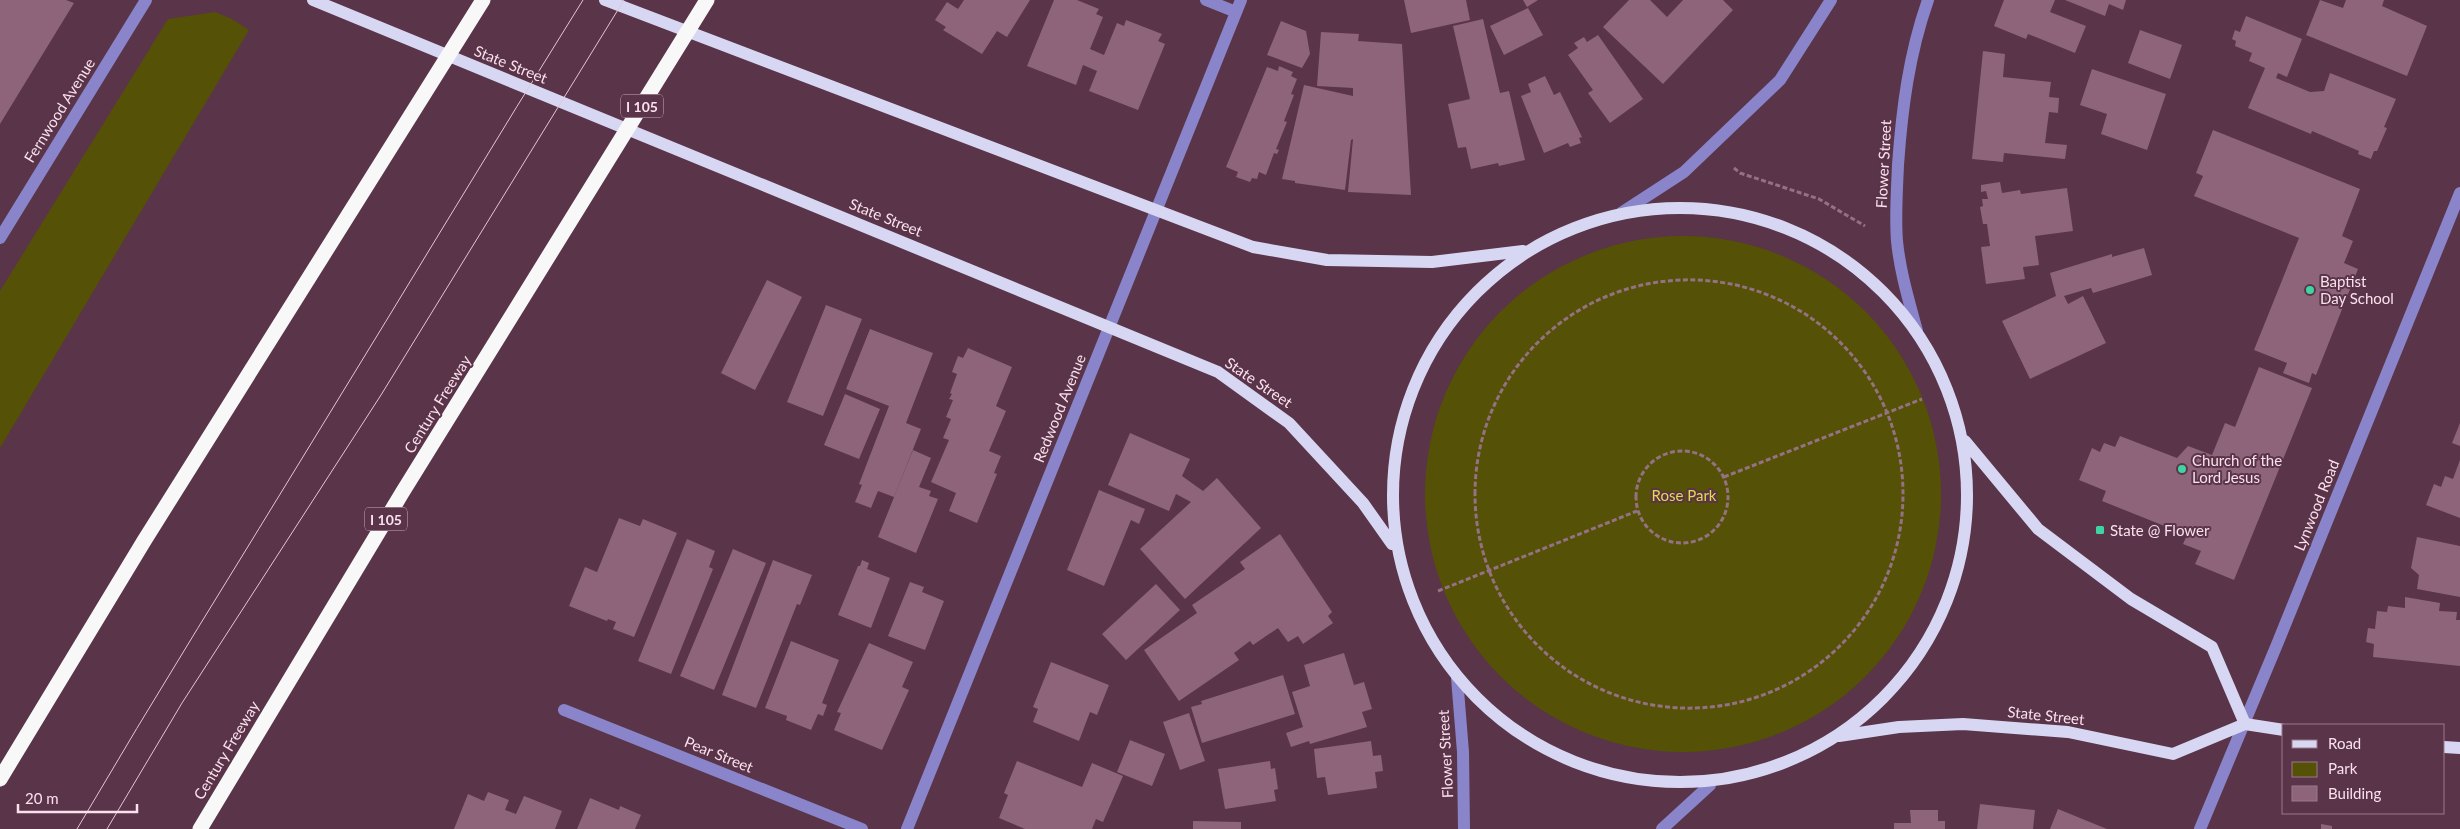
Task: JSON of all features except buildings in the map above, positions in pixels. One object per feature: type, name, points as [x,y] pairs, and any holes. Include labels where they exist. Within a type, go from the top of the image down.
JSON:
[{"type":"highway","points":[[0,779],[144,541],[404,128],[482,0]]},
{"type":"highway","name":"Century Freeway","points":[[200,829],[402,493],[707,0]]},
{"type":"main road","name":"State Street","points":[[313,0],[1218,372],[1289,423],[1363,503],[1392,544]]},
{"type":"main road","points":[[605,0],[1253,247],[1327,260],[1432,262],[1522,251],[1621,213],[1679,207],[1734,211],[1791,229],[1832,249],[1881,285],[1918,331],[1945,390],[1965,441],[2038,529],[2131,599],[2212,647],[2245,724],[2282,730]]},
{"type":"main road","points":[[1522,251],[1474,294],[1440,338],[1415,383],[1400,426],[1390,484],[1392,544],[1414,601],[1437,647],[1457,678],[1500,717],[1548,748],[1564,755],[1606,772],[1654,782],[1710,785],[1766,767],[1837,737],[1884,702],[1919,661],[1945,610],[1960,562],[1968,506],[1965,441]]},
{"type":"main road","name":"State Street","points":[[1837,737],[1899,727],[1964,724],[2068,732],[2173,754],[2245,724]]},
{"type":"main road","points":[[2445,747],[2460,748]]},
{"type":"street","name":"Fernwood Avenue","points":[[0,238],[146,0]]},
{"type":"street","points":[[1206,0],[1238,6]]},
{"type":"street","points":[[1621,213],[1684,172],[1780,80],[1832,0]]},
{"type":"street","name":"Flower Street","points":[[1918,331],[1904,285],[1897,241],[1897,192],[1906,80],[1918,28],[1928,0]]},
{"type":"street","name":"Redwood Avenue","points":[[907,829],[1238,6]]},
{"type":"street","name":"Lynwood Road","points":[[2200,829],[2245,724],[2460,193]]},
{"type":"street","name":"Flower Street","points":[[1457,678],[1463,752],[1464,829]]},
{"type":"street","name":"Pear Street","points":[[564,710],[862,829]]},
{"type":"street","points":[[1662,829],[1710,785]]},
{"type":"path","points":[[1734,168],[1740,173],[1819,199],[1864,226]]},
{"type":"path","points":[[1692,278],[1742,285],[1790,304],[1831,332],[1865,370],[1888,412],[1902,466],[1903,520],[1890,571],[1865,618],[1830,658],[1785,687],[1736,705],[1709,708],[1682,710],[1631,702],[1582,681],[1539,649],[1506,607],[1489,571],[1475,509],[1478,458],[1492,410],[1517,366],[1552,328],[1594,301],[1642,284],[1692,278]]},
{"type":"path","points":[[1724,477],[1922,399]]},
{"type":"path","points":[[1688,451],[1702,455],[1715,464],[1724,477],[1728,492],[1727,507],[1722,521],[1711,532],[1698,540],[1684,543],[1662,538],[1644,524],[1637,511],[1636,495],[1639,480],[1646,467],[1666,454],[1688,451]]},
{"type":"path","points":[[1438,591],[1637,511]]},
{"type":"green space","points":[[215,12],[232,19],[249,30],[0,448],[0,291],[168,19]]},
{"type":"green space","name":"Rose Park","points":[[1683,236],[1733,241],[1782,255],[1827,279],[1866,311],[1898,350],[1922,395],[1936,444],[1941,494],[1936,544],[1922,593],[1898,638],[1866,677],[1827,709],[1782,733],[1733,747],[1683,752],[1633,747],[1584,733],[1539,709],[1500,677],[1468,638],[1444,593],[1430,544],[1425,494],[1430,444],[1444,395],[1468,350],[1500,311],[1539,279],[1584,255],[1633,241]]},
{"type":"tram line","points":[[77,829],[167,678],[583,0]]},
{"type":"tram line","points":[[107,829],[182,703],[381,395],[624,0]]},
{"type":"place","name":"Baptist Day School","points":[[2310,290]]},
{"type":"place","name":"Church of the Lord Jesus","points":[[2182,469]]},
{"type":"place","name":"State @ Flower","points":[[2100,530]]}]
